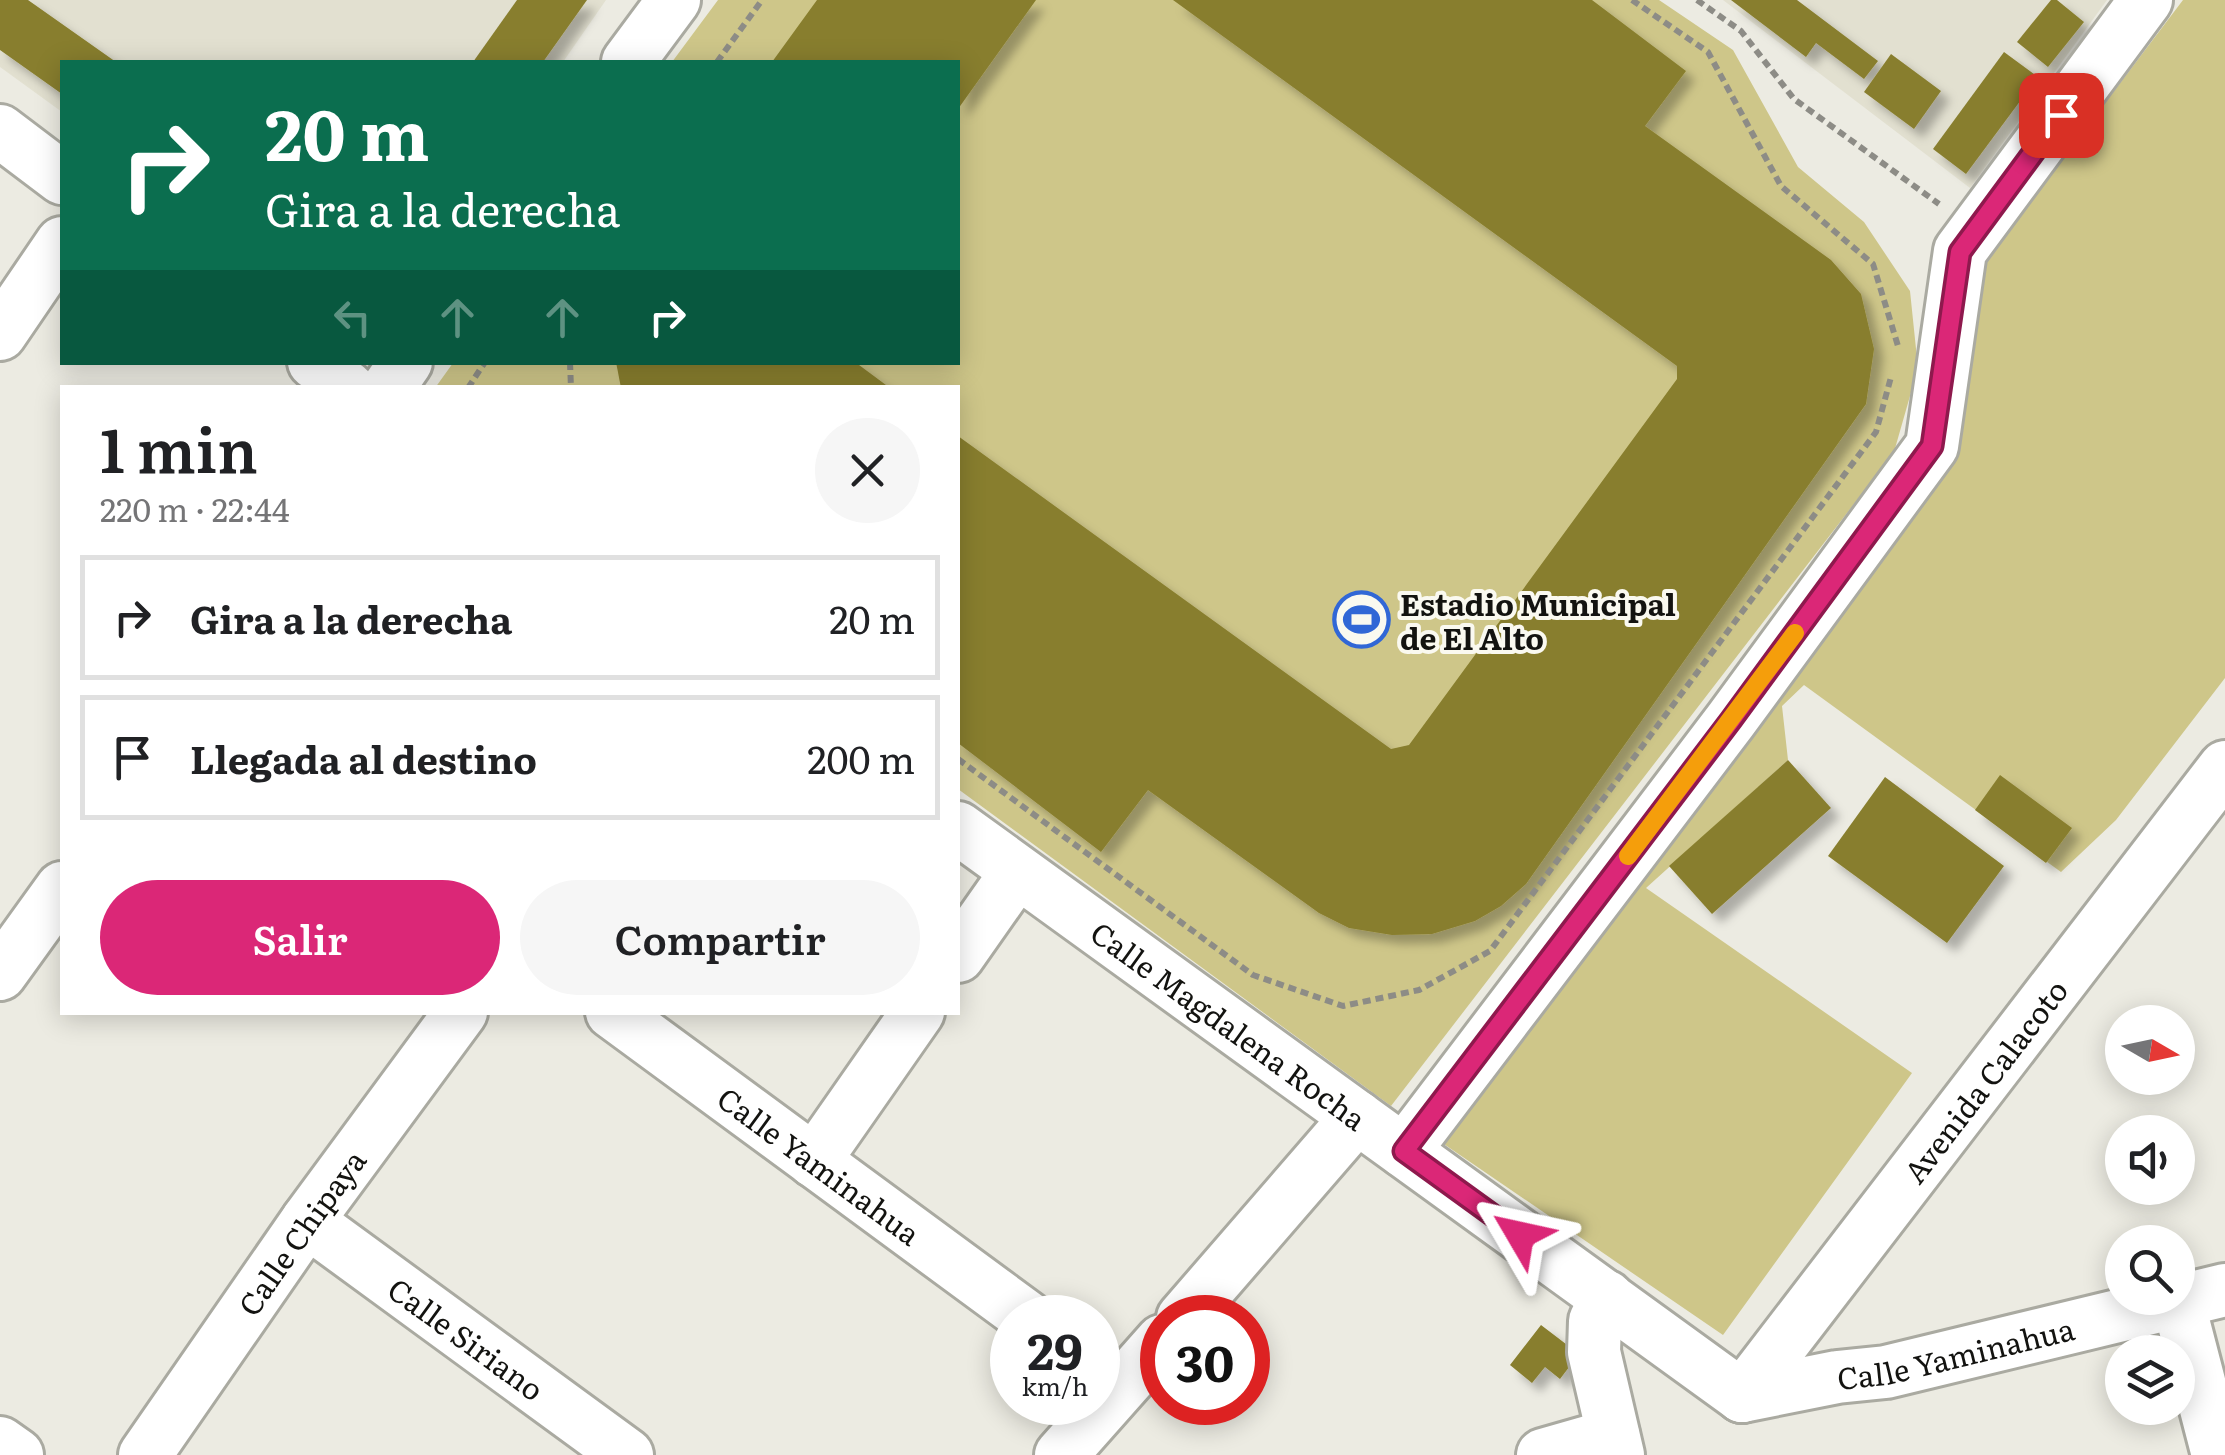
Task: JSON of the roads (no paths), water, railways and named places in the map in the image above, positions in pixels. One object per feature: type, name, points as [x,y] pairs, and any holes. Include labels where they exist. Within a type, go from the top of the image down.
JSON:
[{"type":"street","points":[[629,60],[674,0]]},
{"type":"street","points":[[1404,1151],[1731,720],[1932,446],[1960,252],[2146,0]]},
{"type":"street","points":[[0,130],[60,176]]},
{"type":"street","points":[[0,334],[60,245]]},
{"type":"street","points":[[318,365],[344,385]]},
{"type":"street","name":"Avenida Calacoto","points":[[1742,1396],[2225,766]]},
{"type":"street","name":"Calle Magdalena Rocha","points":[[960,829],[1742,1396]]},
{"type":"street","points":[[960,953],[1017,872]]},
{"type":"street","points":[[0,974],[60,891]]},
{"type":"street","name":"Calle Chipaya","points":[[145,1455],[307,1221],[459,1015]]},
{"type":"street","name":"Calle Yaminahua","points":[[616,1015],[997,1295]]},
{"type":"street","points":[[814,1161],[916,1015]]},
{"type":"street","points":[[1203,1295],[1357,1117]]},
{"type":"street","name":"Calle Siriano","points":[[307,1221],[628,1455]]},
{"type":"street","points":[[2202,1295],[2218,1455]]},
{"type":"street","name":"Calle Yaminahua","points":[[1742,1396],[1836,1377],[1886,1372],[2202,1295]]},
{"type":"street","points":[[1543,1455],[1616,1445],[1594,1352],[1595,1321],[1606,1298]]},
{"type":"street","points":[[1061,1455],[1080,1425]]},
{"type":"street","points":[[0,1443],[18,1455]]},
{"type":"place","name":"Estadio Municipal de El Alto","points":[[1361,620]]}]
